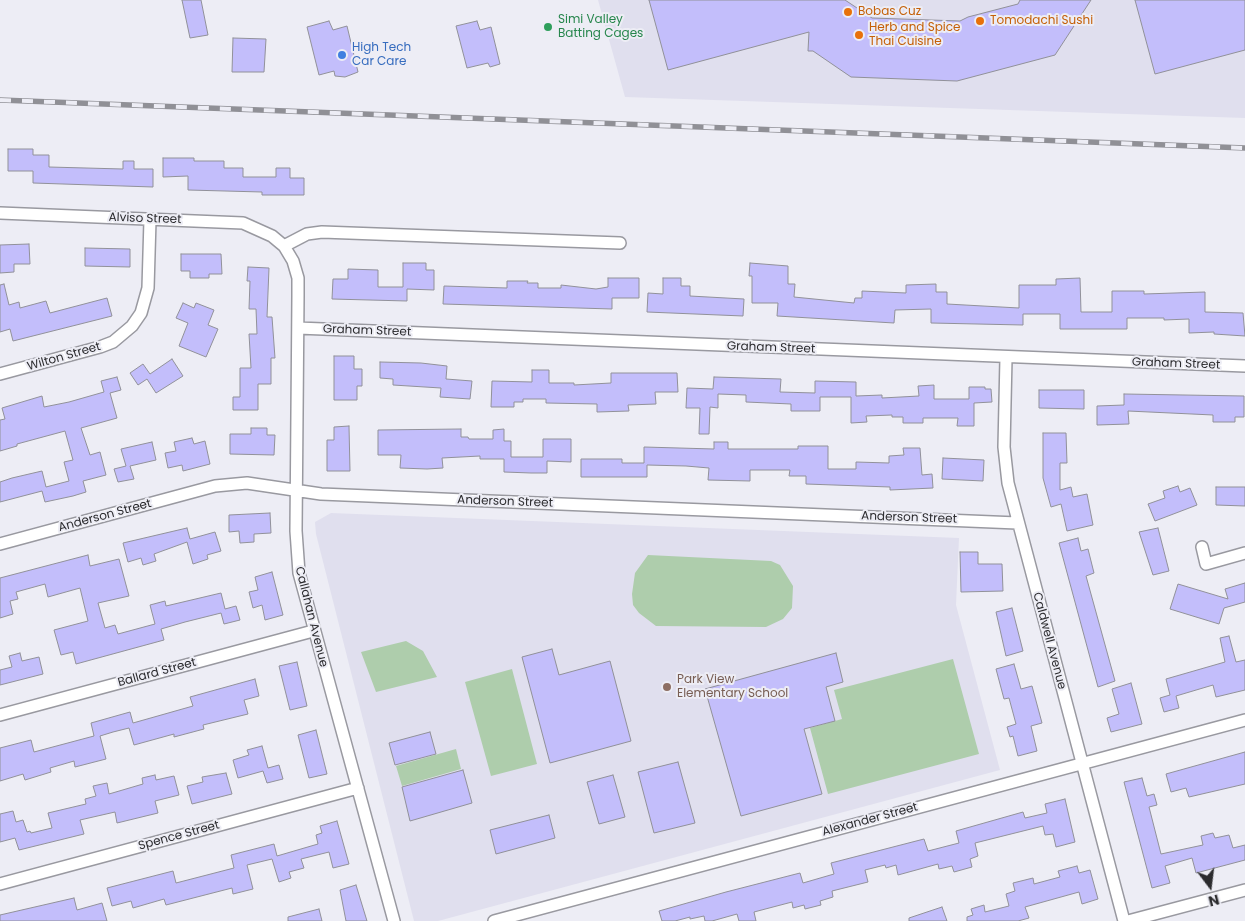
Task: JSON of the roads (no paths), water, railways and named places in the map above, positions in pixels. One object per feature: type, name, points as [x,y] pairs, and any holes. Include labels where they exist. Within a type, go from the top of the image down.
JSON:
[{"type":"street","name":"Alviso Street","points":[[0,213],[243,223],[265,232],[284,246]]},
{"type":"street","name":"Wilton Street","points":[[0,374],[100,347],[113,342],[132,326],[141,313],[146,295],[150,220]]},
{"type":"street","points":[[284,246],[307,234],[322,232],[620,243]]},
{"type":"street","name":"Callahan Avenue","points":[[284,246],[293,262],[298,278],[296,491],[298,573],[394,921]]},
{"type":"street","name":"Graham Street","points":[[298,328],[1006,358],[1245,366]]},
{"type":"street","name":"Caldwell Avenue","points":[[1006,358],[1004,447],[1008,482],[1017,522],[1126,921]]},
{"type":"street","name":"Anderson Street","points":[[0,544],[216,486],[247,483],[321,494],[1017,522]]},
{"type":"street","points":[[1202,547],[1206,564],[1245,553]]},
{"type":"street","name":"Ballard Street","points":[[0,715],[313,631]]},
{"type":"street","name":"Alexander Street","points":[[494,921],[1245,720]]},
{"type":"street","name":"Spence Street","points":[[0,884],[358,788]]},
{"type":"street","points":[[1126,921],[1245,890]]},
{"type":"railway","points":[[0,100],[1245,148]]},
{"type":"place","name":"Bobas Cuz","points":[[848,12]]},
{"type":"place","name":"Tomodachi Sushi","points":[[980,21]]},
{"type":"place","name":"Simi Valley Batting Cages","points":[[548,27]]},
{"type":"place","name":"Herb and Spice Thai Cuisine","points":[[859,35]]},
{"type":"place","name":"High Tech Car Care","points":[[342,55]]},
{"type":"place","name":"Park View Elementary School","points":[[667,687]]}]
